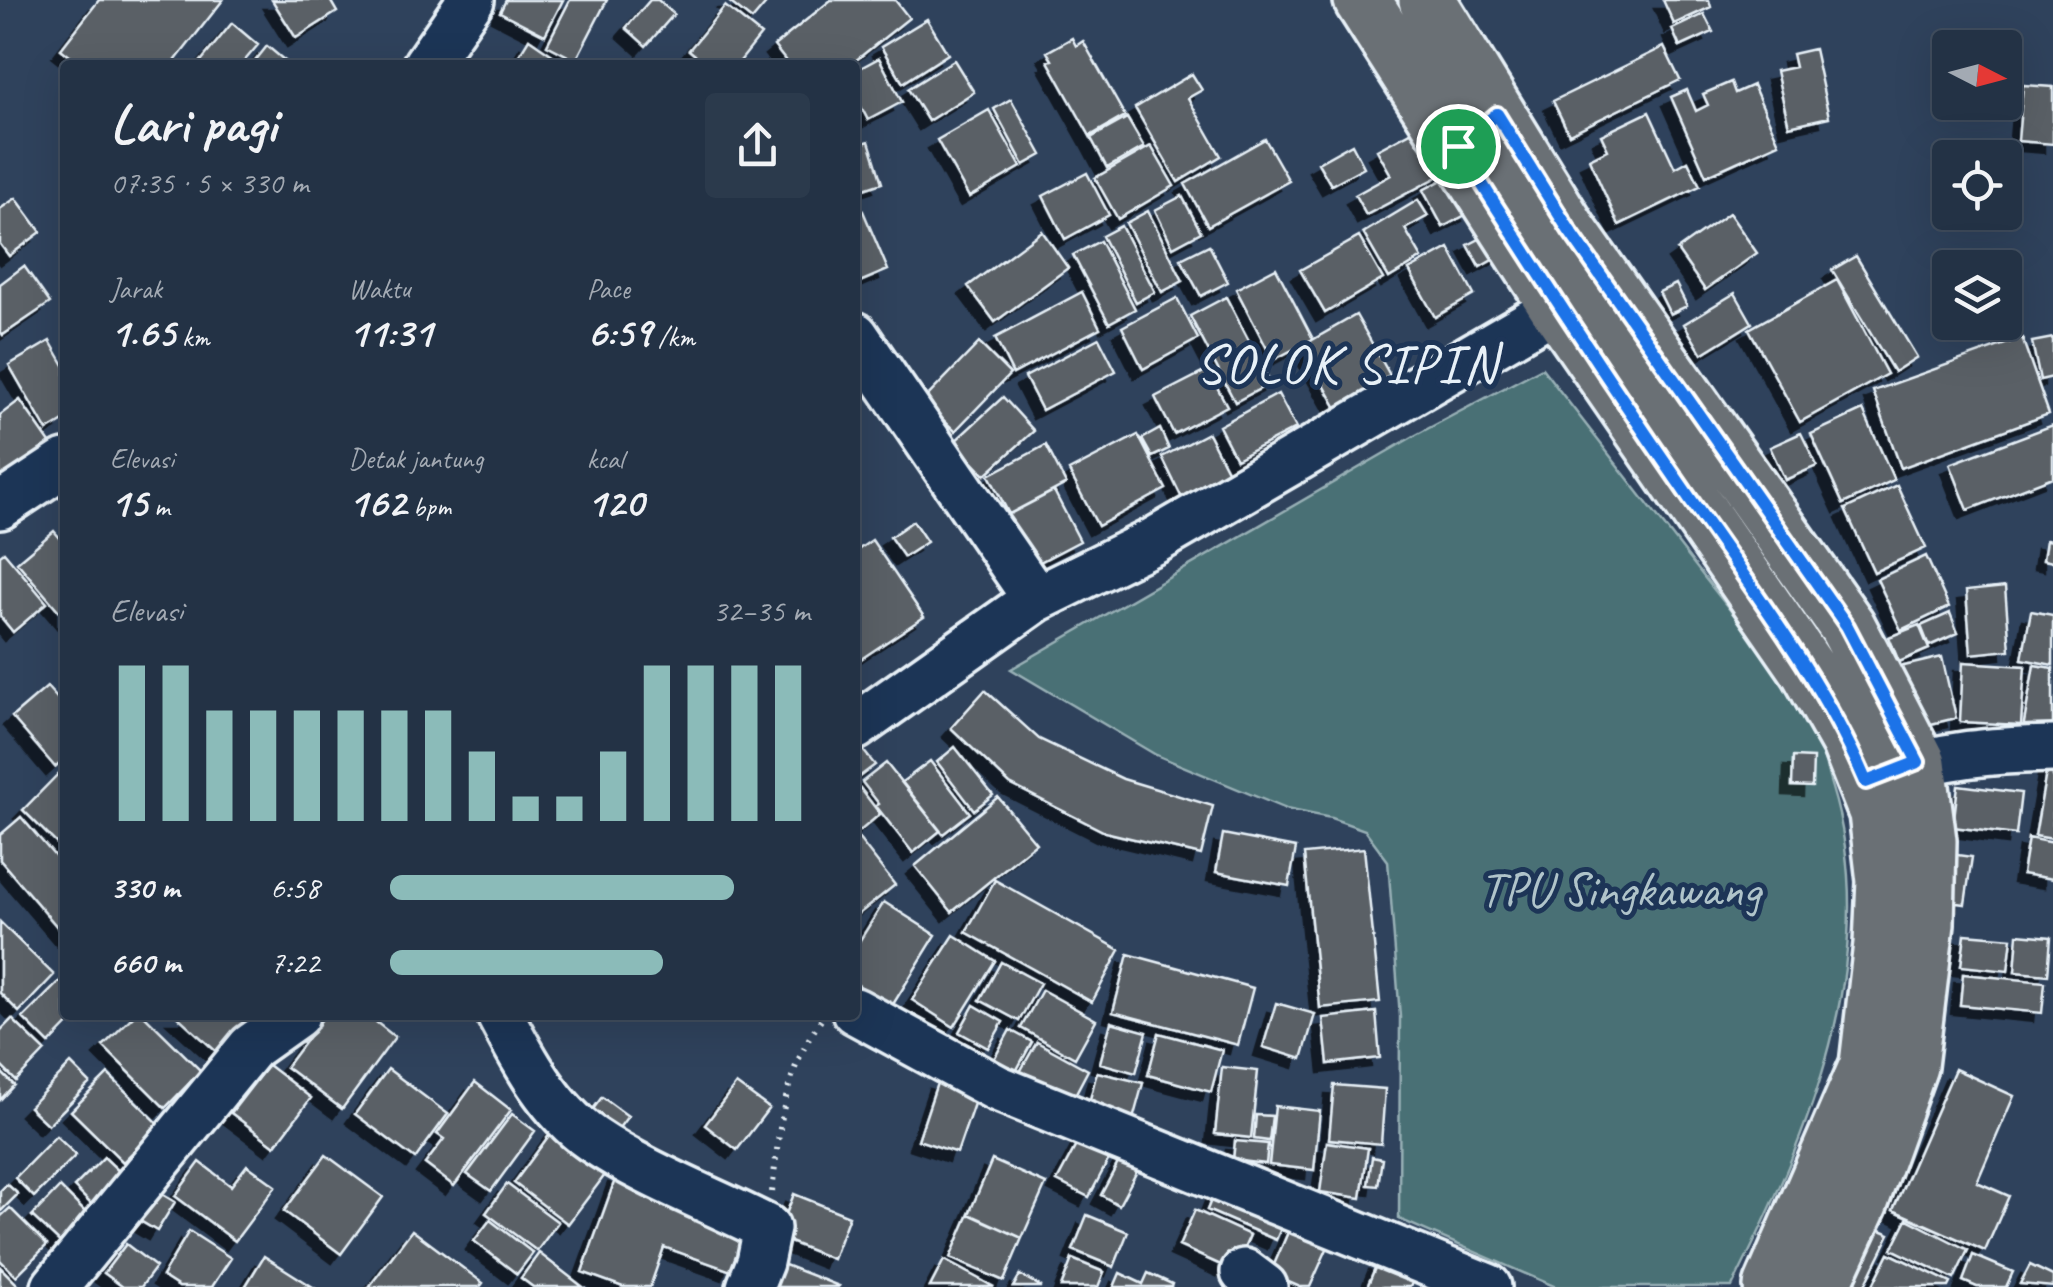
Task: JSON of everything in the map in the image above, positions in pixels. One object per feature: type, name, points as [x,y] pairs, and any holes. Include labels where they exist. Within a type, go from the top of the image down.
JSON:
[{"type":"main road","points":[[1362,0],[1569,230],[1847,626],[1918,762],[1928,840],[1926,923],[1909,1066],[1860,1202],[1820,1287]]},
{"type":"main road","points":[[1427,0],[1477,130],[1558,307],[1809,671],[1849,742],[1878,813],[1885,881],[1868,1066],[1772,1287]]},
{"type":"street","points":[[429,60],[471,0]]},
{"type":"street","points":[[860,722],[1036,599],[1154,541],[1558,307]]},
{"type":"street","points":[[860,342],[1036,599]]},
{"type":"street","points":[[0,506],[60,466]]},
{"type":"street","points":[[1866,782],[1918,762],[1990,750],[2053,749]]},
{"type":"street","points":[[860,1015],[998,1088],[1488,1287]]},
{"type":"street","points":[[55,1287],[251,1047],[289,1020]]},
{"type":"street","points":[[502,1020],[521,1057],[547,1094],[590,1138],[767,1228],[750,1287]]},
{"type":"path","points":[[767,1228],[784,1094],[801,1048],[821,1020]]},
{"type":"green space","name":"TPU Singkawang","points":[[1542,368],[1750,635],[1792,695],[1821,750],[1846,852],[1849,917],[1843,981],[1830,1045],[1787,1169],[1732,1287],[1556,1287],[1399,1219],[1400,1017],[1388,861],[1365,830],[1286,809],[1156,755],[1011,669],[1414,436]]},
{"type":"building","points":[[99,0],[223,0],[176,60],[75,60],[61,49]]},
{"type":"building","points":[[272,0],[330,0],[337,12],[296,38]]},
{"type":"building","points":[[506,0],[563,0],[545,35],[500,12]]},
{"type":"building","points":[[570,0],[607,0],[576,60],[547,45]]},
{"type":"building","points":[[650,0],[658,0],[674,14],[646,46],[626,28]]},
{"type":"building","points":[[727,0],[769,0],[752,20]]},
{"type":"building","points":[[831,0],[895,0],[909,18],[856,60],[785,60],[774,46]]},
{"type":"building","points":[[1663,0],[1709,0],[1711,7],[1674,24]]},
{"type":"building","points":[[725,6],[761,35],[741,60],[701,60],[689,50]]},
{"type":"building","points":[[1704,14],[1713,32],[1680,47],[1672,29]]},
{"type":"building","points":[[927,19],[948,54],[903,83],[881,47]]},
{"type":"building","points":[[232,23],[258,45],[245,60],[202,60]]},
{"type":"building","points":[[1072,38],[1076,46],[1083,41],[1125,116],[1090,136],[1048,61],[1052,60],[1047,52]]},
{"type":"building","points":[[529,39],[560,60],[516,60]]},
{"type":"building","points":[[267,46],[284,60],[256,60]]},
{"type":"building","points":[[1664,47],[1680,80],[1569,134],[1553,101]]},
{"type":"building","points":[[1814,49],[1829,117],[1789,126],[1776,71],[1795,67],[1792,54]]},
{"type":"building","points":[[879,58],[902,102],[868,120],[860,105],[860,68]]},
{"type":"building","points":[[954,60],[974,92],[928,121],[908,89]]},
{"type":"building","points":[[1192,74],[1202,90],[1188,98],[1221,156],[1178,182],[1135,108]]},
{"type":"building","points":[[1731,82],[1735,93],[1753,85],[1779,143],[1706,176],[1671,97],[1687,90],[1696,111],[1708,105],[1703,94]]},
{"type":"building","points":[[2023,85],[2053,87],[2053,144],[2018,140]]},
{"type":"building","points":[[1011,99],[1042,155],[1024,165],[994,109]]},
{"type":"building","points":[[989,110],[1021,167],[969,197],[937,140]]},
{"type":"building","points":[[1649,112],[1675,168],[1688,161],[1700,186],[1619,225],[1589,159],[1608,150],[1601,135]]},
{"type":"building","points":[[1127,118],[1144,147],[1107,168],[1091,138]]},
{"type":"building","points":[[1422,126],[1447,172],[1366,215],[1355,195],[1391,175],[1377,150]]},
{"type":"building","points":[[1265,139],[1289,181],[1208,226],[1185,184]]},
{"type":"building","points":[[869,141],[882,183],[860,190],[860,144]]},
{"type":"building","points":[[1352,144],[1364,167],[1331,185],[1318,163]]},
{"type":"building","points":[[1151,146],[1174,186],[1118,219],[1095,178]]},
{"type":"building","points":[[1087,173],[1109,215],[1065,239],[1043,196]]},
{"type":"building","points":[[1452,175],[1471,212],[1443,227],[1423,190]]},
{"type":"building","points":[[1182,196],[1201,232],[1173,247],[1155,210]]},
{"type":"building","points":[[16,198],[41,232],[9,256],[0,244],[0,209]]},
{"type":"building","points":[[1418,200],[1428,216],[1405,229],[1422,258],[1389,278],[1363,233]]},
{"type":"building","points":[[863,211],[888,270],[860,282]]},
{"type":"building","points":[[1148,211],[1183,281],[1162,292],[1126,223]]},
{"type":"building","points":[[1729,213],[1757,253],[1705,290],[1677,250]]},
{"type":"building","points":[[1121,226],[1155,292],[1136,302],[1102,236]]},
{"type":"building","points":[[1497,230],[1508,251],[1480,267],[1468,245]]},
{"type":"building","points":[[1042,231],[1068,268],[995,322],[968,286]]},
{"type":"building","points":[[1359,237],[1383,279],[1325,313],[1300,270]]},
{"type":"building","points":[[1100,241],[1135,309],[1109,323],[1073,255]]},
{"type":"building","points":[[1209,245],[1228,282],[1201,296],[1181,259]]},
{"type":"building","points":[[1449,248],[1474,295],[1435,317],[1409,270]]},
{"type":"building","points":[[1856,256],[1917,357],[1894,372],[1832,270]]},
{"type":"building","points":[[24,266],[50,303],[3,335],[0,284]]},
{"type":"building","points":[[1276,268],[1313,339],[1273,360],[1236,289]]},
{"type":"building","points":[[1837,280],[1887,374],[1800,422],[1749,329]]},
{"type":"building","points":[[1676,284],[1687,306],[1670,314],[1659,292]]},
{"type":"building","points":[[1082,292],[1100,328],[1013,374],[995,338]]},
{"type":"building","points":[[1735,293],[1752,323],[1702,354],[1684,324]]},
{"type":"building","points":[[1226,297],[1271,383],[1235,402],[1190,316]]},
{"type":"building","points":[[1177,298],[1198,339],[1143,369],[1122,327]]},
{"type":"building","points":[[1356,315],[1391,377],[1337,408],[1302,346]]},
{"type":"building","points":[[1099,338],[1116,371],[1042,410],[1025,377]]},
{"type":"building","points":[[2022,338],[2049,414],[1901,468],[1873,391]]},
{"type":"building","points":[[2053,338],[2053,377],[2040,380],[2032,342]]},
{"type":"building","points":[[50,341],[60,358],[60,423],[47,431],[9,365]]},
{"type":"building","points":[[979,343],[1010,374],[955,431],[923,401]]},
{"type":"building","points":[[1208,370],[1227,406],[1174,434],[1155,397]]},
{"type":"building","points":[[1278,394],[1296,428],[1236,459],[1219,426]]},
{"type":"building","points":[[1003,397],[1034,431],[985,475],[954,442]]},
{"type":"building","points":[[20,400],[57,453],[0,495],[0,415]]},
{"type":"building","points":[[1863,410],[1894,480],[1843,504],[1811,434]]},
{"type":"building","points":[[2053,425],[2053,477],[1968,510],[1950,464]]},
{"type":"building","points":[[1160,429],[1169,449],[1152,457],[1142,439]]},
{"type":"building","points":[[1208,433],[1230,476],[1183,500],[1162,457]]},
{"type":"building","points":[[1801,433],[1817,466],[1785,480],[1770,447]]},
{"type":"building","points":[[1138,435],[1166,489],[1098,526],[1069,471]]},
{"type":"building","points":[[1046,445],[1066,484],[1009,514],[989,475]]},
{"type":"building","points":[[1897,485],[1926,548],[1874,572],[1845,509]]},
{"type":"building","points":[[1054,491],[1080,541],[1034,565],[1008,515]]},
{"type":"building","points":[[913,521],[927,542],[904,557],[890,537]]},
{"type":"building","points":[[54,531],[60,538],[60,612],[17,562]]},
{"type":"building","points":[[872,540],[924,617],[860,660],[860,548]]},
{"type":"building","points":[[2046,540],[2053,541],[2053,562],[2043,560]]},
{"type":"building","points":[[4,552],[47,603],[13,632],[0,616],[0,555]]},
{"type":"building","points":[[1926,556],[1949,607],[1901,630],[1877,579]]},
{"type":"building","points":[[2005,587],[2010,650],[1971,654],[1966,591]]},
{"type":"building","points":[[2031,611],[2053,615],[2053,665],[2022,659]]},
{"type":"building","points":[[1950,613],[1958,633],[1929,646],[1921,626]]},
{"type":"building","points":[[1919,625],[1929,649],[1899,662],[1889,637]]},
{"type":"building","points":[[1942,657],[1956,718],[1914,728],[1900,667]]},
{"type":"building","points":[[1963,662],[2025,666],[2021,725],[1960,722]]},
{"type":"building","points":[[2034,665],[2053,668],[2053,734],[2023,729]]},
{"type":"building","points":[[47,687],[60,701],[60,762],[55,767],[12,717]]},
{"type":"building","points":[[985,690],[1039,739],[1123,779],[1213,806],[1201,855],[1105,832],[1010,784],[951,728]]},
{"type":"building","points":[[955,747],[993,795],[974,810],[937,762]]},
{"type":"building","points":[[863,750],[875,765],[860,776]]},
{"type":"building","points":[[1793,757],[1813,758],[1812,787],[1792,786]]},
{"type":"building","points":[[930,761],[970,813],[943,834],[902,782]]},
{"type":"building","points":[[2048,761],[2053,762],[2053,839],[2035,836]]},
{"type":"building","points":[[886,763],[940,831],[913,853],[862,782]]},
{"type":"building","points":[[60,772],[60,847],[23,810]]},
{"type":"building","points":[[1958,785],[2021,793],[2016,835],[1953,827]]},
{"type":"building","points":[[860,788],[880,814],[860,831]]},
{"type":"building","points":[[998,797],[1036,843],[952,912],[915,866]]},
{"type":"building","points":[[21,817],[60,862],[60,930],[0,860],[0,835]]},
{"type":"building","points":[[1223,834],[1296,848],[1289,886],[1216,872]]},
{"type":"building","points":[[2028,838],[2053,843],[2053,879],[2022,874]]},
{"type":"building","points":[[860,840],[895,885],[860,913]]},
{"type":"building","points":[[1364,848],[1380,1002],[1320,1008],[1304,854]]},
{"type":"building","points":[[1943,853],[1972,857],[1965,904],[1936,900]]},
{"type":"building","points":[[995,880],[1120,950],[1092,1002],[966,932]]},
{"type":"building","points":[[884,902],[936,935],[892,1006],[860,986],[860,940]]},
{"type":"building","points":[[0,922],[54,975],[19,1012],[0,993]]},
{"type":"building","points":[[1965,934],[2012,938],[2008,971],[1961,966]]},
{"type":"building","points":[[2018,934],[2051,937],[2048,975],[2015,972]]},
{"type":"building","points":[[954,935],[995,961],[954,1027],[912,1000]]},
{"type":"building","points":[[1128,954],[1253,988],[1238,1045],[1113,1012]]},
{"type":"building","points":[[1001,962],[1040,983],[1019,1021],[980,1000]]},
{"type":"building","points":[[1963,974],[2045,982],[2042,1013],[1960,1005]]},
{"type":"building","points":[[60,981],[60,1020],[72,1020],[49,1044],[23,1018]]},
{"type":"building","points":[[1042,990],[1096,1020],[1075,1058],[1021,1028]]},
{"type":"building","points":[[1276,1003],[1315,1014],[1302,1059],[1263,1047]]},
{"type":"building","points":[[974,1005],[1003,1022],[988,1048],[959,1032]]},
{"type":"building","points":[[1376,1012],[1380,1058],[1328,1064],[1323,1018]]},
{"type":"building","points":[[12,1019],[45,1051],[16,1081],[0,1065],[0,1031]]},
{"type":"building","points":[[129,1020],[149,1020],[201,1071],[165,1108],[103,1046]]},
{"type":"building","points":[[182,1020],[246,1020],[249,1023],[220,1055]]},
{"type":"building","points":[[321,1020],[373,1020],[395,1037],[342,1109],[286,1067]]},
{"type":"building","points":[[1111,1022],[1147,1032],[1136,1073],[1100,1063]]},
{"type":"building","points":[[1010,1030],[1032,1042],[1009,1084],[987,1072]]},
{"type":"building","points":[[1159,1033],[1222,1050],[1211,1092],[1148,1075]]},
{"type":"building","points":[[1037,1042],[1088,1070],[1068,1108],[1016,1079]]},
{"type":"building","points":[[71,1064],[90,1083],[48,1125],[29,1107]]},
{"type":"building","points":[[268,1065],[311,1098],[275,1146],[231,1113]]},
{"type":"building","points":[[1222,1067],[1258,1071],[1251,1138],[1215,1134]]},
{"type":"building","points":[[388,1069],[448,1114],[415,1159],[355,1114]]},
{"type":"building","points":[[1955,1069],[2014,1096],[1977,1182],[2009,1196],[1985,1251],[1893,1210]]},
{"type":"building","points":[[0,1071],[14,1085],[0,1100]]},
{"type":"building","points":[[1097,1072],[1143,1083],[1132,1123],[1087,1111]]},
{"type":"building","points":[[108,1074],[160,1125],[123,1162],[71,1111]]},
{"type":"building","points":[[938,1080],[978,1092],[957,1153],[918,1140]]},
{"type":"building","points":[[475,1082],[511,1110],[454,1186],[425,1164],[444,1139],[437,1134]]},
{"type":"building","points":[[736,1084],[769,1108],[737,1150],[705,1125]]},
{"type":"building","points":[[1334,1085],[1385,1089],[1381,1144],[1329,1139]]},
{"type":"building","points":[[602,1097],[628,1116],[607,1144],[582,1124]]},
{"type":"building","points":[[1275,1106],[1320,1111],[1314,1170],[1269,1165]]},
{"type":"building","points":[[512,1114],[535,1131],[491,1191],[467,1174]]},
{"type":"building","points":[[1256,1115],[1272,1116],[1269,1141],[1254,1139]]},
{"type":"building","points":[[556,1126],[611,1167],[568,1224],[514,1183]]},
{"type":"building","points":[[56,1136],[76,1155],[34,1197],[15,1178]]},
{"type":"building","points":[[1080,1138],[1111,1155],[1089,1197],[1057,1181]]},
{"type":"building","points":[[1235,1141],[1268,1144],[1266,1164],[1233,1160]]},
{"type":"building","points":[[1327,1142],[1368,1148],[1361,1198],[1320,1192]]},
{"type":"building","points":[[1124,1152],[1142,1162],[1119,1205],[1101,1195]]},
{"type":"building","points":[[326,1155],[383,1197],[341,1254],[284,1211]]},
{"type":"building","points":[[104,1157],[125,1177],[95,1208],[74,1187]]},
{"type":"building","points":[[1372,1157],[1382,1159],[1378,1186],[1368,1185]]},
{"type":"building","points":[[992,1160],[1046,1184],[1022,1238],[969,1214]]},
{"type":"building","points":[[200,1162],[231,1186],[247,1165],[276,1186],[235,1241],[175,1196]]},
{"type":"building","points":[[617,1174],[748,1221],[731,1271],[664,1247],[650,1287],[623,1287],[582,1272]]},
{"type":"building","points":[[1218,1183],[1287,1214],[1276,1240],[1207,1210]]},
{"type":"building","points":[[7,1184],[18,1194],[0,1212],[0,1191]]},
{"type":"building","points":[[507,1184],[558,1222],[537,1251],[486,1213]]},
{"type":"building","points":[[60,1187],[93,1220],[66,1248],[32,1216]]},
{"type":"building","points":[[155,1190],[175,1202],[157,1231],[137,1219]]},
{"type":"building","points":[[794,1194],[849,1216],[833,1259],[777,1237]]},
{"type":"building","points":[[10,1208],[47,1245],[16,1276],[0,1260],[0,1217]]},
{"type":"building","points":[[1195,1210],[1250,1235],[1234,1271],[1179,1246]]},
{"type":"building","points":[[969,1214],[1022,1238],[1004,1281],[950,1258]]},
{"type":"building","points":[[1087,1215],[1128,1232],[1114,1267],[1073,1250]]},
{"type":"building","points":[[1907,1219],[1968,1250],[1954,1279],[1892,1249]]},
{"type":"building","points":[[490,1220],[533,1253],[517,1274],[474,1241]]},
{"type":"building","points":[[1292,1223],[1331,1240],[1310,1287],[1300,1287],[1270,1274]]},
{"type":"building","points":[[1878,1229],[1890,1234],[1864,1287],[1852,1282]]},
{"type":"building","points":[[412,1230],[483,1283],[480,1287],[369,1287]]},
{"type":"building","points":[[189,1231],[231,1258],[212,1287],[179,1287],[162,1276]]},
{"type":"building","points":[[126,1244],[156,1267],[141,1287],[123,1287],[104,1273]]},
{"type":"building","points":[[539,1253],[583,1287],[533,1287],[521,1278]]},
{"type":"building","points":[[1889,1253],[1951,1283],[1949,1287],[1872,1287]]},
{"type":"building","points":[[1973,1255],[2013,1272],[2006,1287],[1977,1287],[1963,1281]]},
{"type":"building","points":[[264,1256],[313,1287],[245,1287]]},
{"type":"building","points":[[767,1258],[839,1286],[756,1287]]},
{"type":"building","points":[[1072,1259],[1104,1272],[1098,1287],[1061,1287]]},
{"type":"building","points":[[944,1260],[994,1287],[930,1287]]},
{"type":"building","points":[[1378,1261],[1415,1277],[1410,1287],[1367,1287]]},
{"type":"building","points":[[2030,1265],[2053,1276],[2053,1287],[2020,1284]]},
{"type":"building","points":[[0,1267],[20,1287],[0,1287]]},
{"type":"building","points":[[1120,1273],[1143,1284],[1148,1273],[1172,1284],[1114,1287]]},
{"type":"building","points":[[1020,1275],[1042,1287],[1013,1287]]},
{"type":"district","name":"SOLOK SIPIN","points":[[1347,364]]},
{"type":"route","points":[[1497,114],[1569,230],[1847,626],[1918,762],[1866,782],[1849,742],[1809,671],[1558,307],[1458,146],[1497,114]]}]
